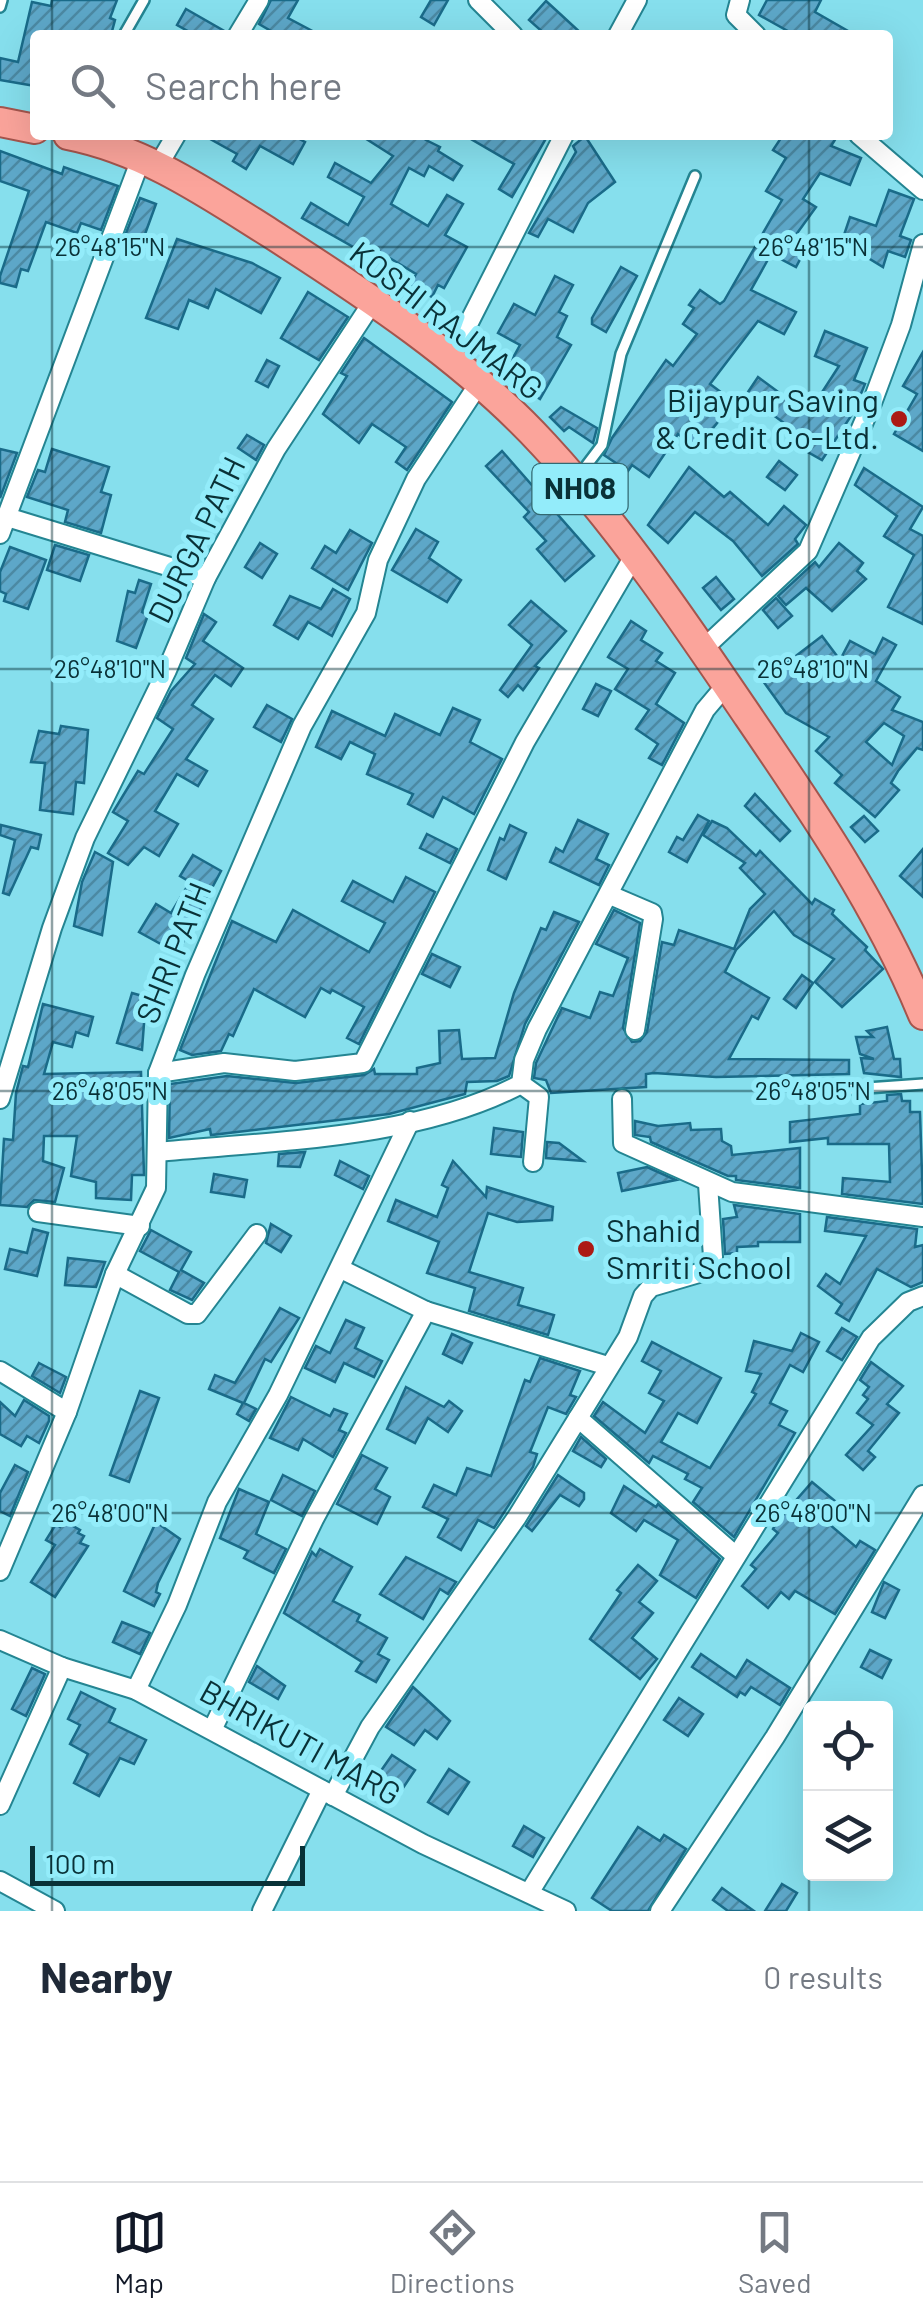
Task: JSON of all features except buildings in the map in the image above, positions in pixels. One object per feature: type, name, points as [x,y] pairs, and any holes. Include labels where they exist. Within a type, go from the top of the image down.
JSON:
[{"type":"main road","points":[[0,122],[30,128]]},
{"type":"main road","name":"KOSHI RAJMARG","points":[[89,140],[150,160],[372,302],[450,360],[544,444],[704,648],[870,905],[923,1015]]},
{"type":"street","points":[[241,30],[259,0]]},
{"type":"street","points":[[478,0],[508,30]]},
{"type":"street","points":[[621,30],[637,0]]},
{"type":"street","points":[[740,0],[736,15],[751,30]]},
{"type":"street","points":[[171,140],[150,160],[3,525],[206,578]]},
{"type":"street","points":[[450,360],[561,140]]},
{"type":"street","points":[[866,140],[923,190]]},
{"type":"street","points":[[704,648],[808,551],[872,404],[901,326],[923,244]]},
{"type":"street","name":"DURGA PATH","points":[[0,1099],[4,1061],[86,838],[168,670],[206,578],[276,449],[372,302]]},
{"type":"street","name":"SHRI PATH","points":[[0,1571],[67,1412],[115,1274],[156,1188],[158,1073],[195,974],[302,726],[366,613],[378,560],[416,479],[478,384]]},
{"type":"street","points":[[158,1073],[224,1062],[294,1070],[364,1062],[525,742],[634,556]]},
{"type":"street","points":[[521,1084],[524,1060],[538,1028],[705,710],[727,684]]},
{"type":"street","points":[[610,895],[652,913],[635,1030]]},
{"type":"street","points":[[157,1152],[280,1141],[410,1121],[478,1107],[521,1084]]},
{"type":"street","points":[[521,1084],[539,1097],[533,1162]]},
{"type":"street","points":[[622,1099],[623,1143],[708,1184],[732,1192],[923,1217]]},
{"type":"street","points":[[136,1690],[177,1605],[217,1502],[278,1395],[410,1121]]},
{"type":"street","points":[[262,1911],[327,1793],[517,1517],[651,1288],[708,1270],[714,1257],[708,1184]]},
{"type":"street","points":[[38,1212],[140,1226]]},
{"type":"street","points":[[115,1274],[188,1314],[197,1314],[257,1234]]},
{"type":"street","points":[[341,1268],[426,1311],[608,1366]]},
{"type":"street","points":[[529,1893],[871,1338],[908,1302],[923,1296]]},
{"type":"street","points":[[213,1728],[314,1518],[426,1311]]},
{"type":"street","points":[[0,1371],[67,1412]]},
{"type":"street","points":[[578,1418],[736,1556]]},
{"type":"street","points":[[660,1911],[775,1737],[923,1495]]},
{"type":"street","name":"BHRIKUTI MARG","points":[[0,1640],[62,1668],[136,1690],[213,1728],[327,1793],[566,1911]]},
{"type":"street","points":[[0,1805],[62,1668]]},
{"type":"street","points":[[0,1881],[56,1911]]},
{"type":"lane","points":[[127,30],[144,0]]},
{"type":"lane","points":[[574,482],[602,445],[621,354],[695,176]]},
{"type":"lane","points":[[825,1091],[923,1084]]},
{"type":"place","name":"Bijaypur Saving & Credit Co-Ltd.","points":[[899,419]]},
{"type":"place","name":"Shahid Smriti School","points":[[586,1249]]}]
